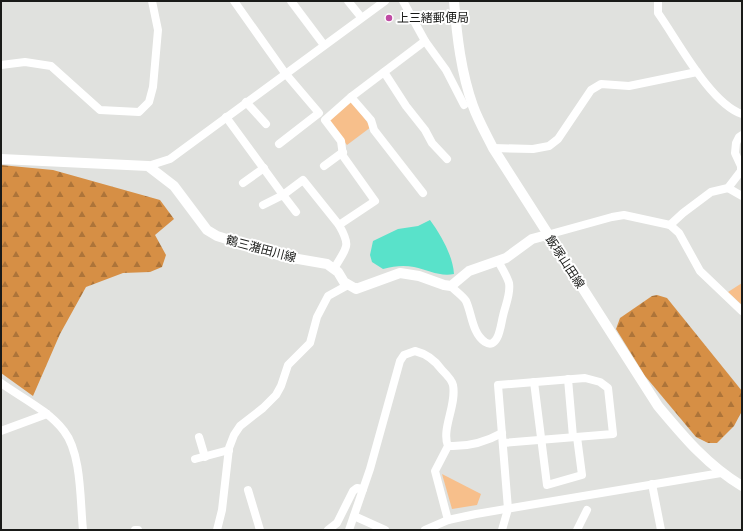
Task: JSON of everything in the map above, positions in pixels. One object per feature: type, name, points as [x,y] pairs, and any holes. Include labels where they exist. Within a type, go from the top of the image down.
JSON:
[{"type":"main road","name":"飯塚山田線","points":[[454,1],[460,61],[473,107],[493,148],[547,235],[658,406],[684,438],[721,473],[742,486]]},
{"type":"main road","points":[[1,159],[148,166]]},
{"type":"main road","name":"鶴三潴田川線","points":[[148,166],[174,186],[207,230],[217,236],[281,256],[327,264],[334,269],[348,285]]},
{"type":"main road","points":[[348,285],[356,289],[400,273],[419,276],[451,286],[469,271],[498,261],[532,239],[547,235]]},
{"type":"street","points":[[1,65],[25,62],[51,66],[100,110],[139,112],[149,102],[153,87],[158,30],[152,1]]},
{"type":"street","points":[[234,1],[285,73],[319,113],[279,144]]},
{"type":"street","points":[[292,1],[324,45]]},
{"type":"street","points":[[348,1],[361,17]]},
{"type":"street","points":[[148,166],[170,158],[361,17],[385,1]]},
{"type":"street","points":[[403,1],[425,41],[446,70],[464,105]]},
{"type":"street","points":[[658,1],[658,13],[697,72],[732,111],[742,114]]},
{"type":"street","points":[[339,225],[375,201],[343,156],[341,141],[325,120],[351,97],[425,41]]},
{"type":"street","points":[[384,72],[406,106],[425,130],[432,143],[447,159]]},
{"type":"street","points":[[493,148],[533,149],[549,146],[558,139],[591,90],[601,84],[628,86],[697,72]]},
{"type":"street","points":[[351,97],[371,120],[374,130],[423,193]]},
{"type":"street","points":[[246,102],[266,124]]},
{"type":"street","points":[[226,117],[296,212]]},
{"type":"street","points":[[670,225],[711,192],[728,188],[740,171],[741,166],[735,153],[735,148],[739,137],[742,135]]},
{"type":"street","points":[[324,166],[343,152]]},
{"type":"street","points":[[243,183],[264,168]]},
{"type":"street","points":[[263,206],[283,195],[304,180],[339,225],[347,240],[347,245],[334,269]]},
{"type":"street","points":[[728,188],[742,196]]},
{"type":"street","points":[[547,235],[612,217],[624,216],[670,225],[679,233],[700,271],[742,311]]},
{"type":"street","points":[[451,286],[465,300],[471,320],[481,337],[486,343],[490,343],[500,334],[509,293],[509,284],[498,261]]},
{"type":"street","points":[[217,530],[222,510],[228,450],[234,435],[240,426],[263,408],[276,395],[281,386],[288,365],[310,343],[317,317],[328,296],[348,285]]},
{"type":"street","points":[[349,530],[363,489],[400,361],[409,352],[415,350],[427,355],[439,366],[453,384],[453,409],[445,438],[448,446],[435,471],[448,520]]},
{"type":"street","points":[[534,382],[547,485],[582,475],[575,437],[568,379]]},
{"type":"street","points":[[502,530],[508,509],[498,385],[568,379],[593,379],[605,384],[608,388],[613,434],[503,443]]},
{"type":"street","points":[[1,383],[47,414],[65,432],[74,449],[83,530]]},
{"type":"street","points":[[1,431],[47,414]]},
{"type":"street","points":[[448,446],[472,445],[483,442],[502,433]]},
{"type":"street","points":[[199,437],[205,457]]},
{"type":"street","points":[[195,459],[228,450]]},
{"type":"street","points":[[425,530],[448,520],[721,473]]},
{"type":"street","points":[[652,484],[661,530]]},
{"type":"street","points":[[328,530],[337,523],[353,491],[357,488],[363,489]]},
{"type":"street","points":[[248,490],[260,530]]},
{"type":"street","points":[[577,530],[586,510]]},
{"type":"street","points":[[354,516],[385,530]]},
{"type":"green space","points":[[1,165],[53,170],[160,200],[174,219],[155,235],[166,255],[162,267],[150,272],[123,273],[86,287],[60,334],[33,396],[1,373]]},
{"type":"green space","points":[[657,295],[667,298],[742,391],[742,411],[734,426],[717,443],[708,443],[696,437],[645,376],[616,329],[620,318],[652,296]]},
{"type":"shaded area","points":[[351,101],[371,127],[347,145],[327,120]]},
{"type":"shaded area","points":[[430,220],[446,246],[454,274],[444,275],[406,266],[383,269],[372,262],[370,255],[373,241],[398,229],[418,226]]},
{"type":"shaded area","points":[[742,283],[742,305],[728,292]]},
{"type":"shaded area","points":[[442,474],[481,494],[477,505],[452,509]]},
{"type":"place","name":"上三緒郵便局","points":[[389,18]]}]
